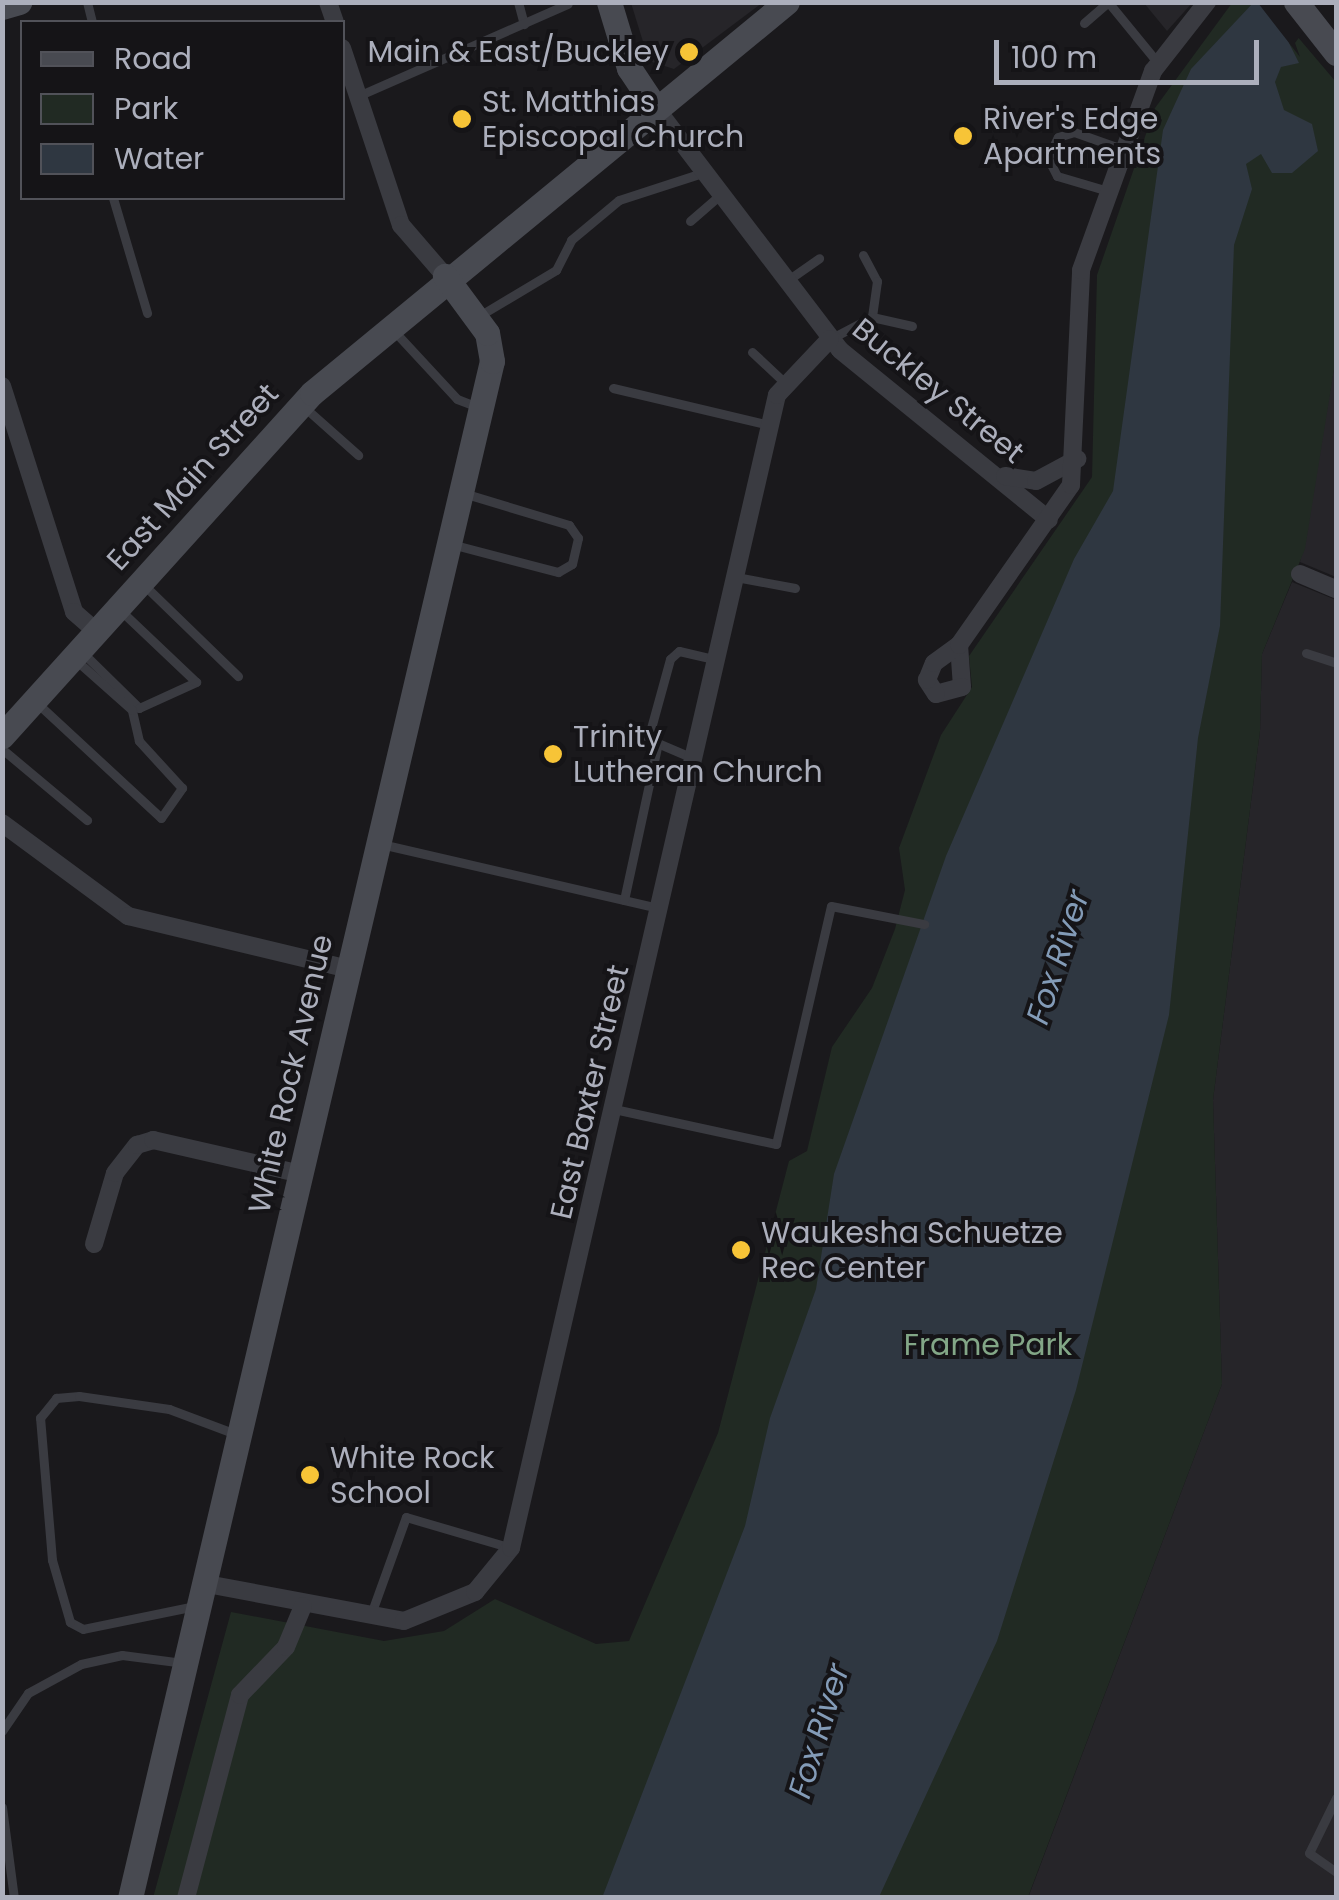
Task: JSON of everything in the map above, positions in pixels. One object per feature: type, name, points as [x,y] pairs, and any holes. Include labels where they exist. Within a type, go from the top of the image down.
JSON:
[{"type":"street","points":[[2,8],[19,2]]},
{"type":"street","points":[[608,2],[629,68],[654,108]]},
{"type":"street","name":"East Main Street","points":[[2,736],[301,405],[445,276],[787,2]]},
{"type":"street","points":[[958,646],[1048,520],[1076,459],[1078,288],[1122,149],[1158,63],[1207,2]]},
{"type":"street","points":[[1296,2],[1336,54]]},
{"type":"street","points":[[345,57],[401,225],[445,276]]},
{"type":"street","name":"Buckley Street","points":[[654,108],[830,339],[994,470],[1048,520]]},
{"type":"street","name":"White Rock Avenue","points":[[130,1898],[481,408],[492,347],[476,317],[445,276]]},
{"type":"street","name":"East Baxter Street","points":[[204,1594],[404,1621],[451,1607],[490,1579],[511,1548],[770,425],[784,381],[830,339]]},
{"type":"street","points":[[2,386],[84,647]]},
{"type":"street","points":[[994,470],[1036,482],[1076,459]]},
{"type":"street","points":[[1300,574],[1336,589]]},
{"type":"street","points":[[2,823],[128,916],[348,969]]},
{"type":"street","points":[[94,1244],[115,1174],[136,1145],[153,1140],[301,1174]]},
{"type":"street","points":[[186,1898],[240,1695],[286,1647],[302,1606]]},
{"type":"lane","points":[[518,2],[524,24]]},
{"type":"lane","points":[[1084,22],[1108,2],[1158,63]]},
{"type":"lane","points":[[358,96],[568,4]]},
{"type":"lane","points":[[1108,191],[1058,176],[1048,158],[1058,137],[1074,132],[1122,149]]},
{"type":"lane","points":[[476,317],[556,270],[571,240],[620,200],[702,173]]},
{"type":"lane","points":[[690,221],[720,196]]},
{"type":"lane","points":[[114,200],[147,313]]},
{"type":"lane","points":[[863,254],[878,281],[872,317]]},
{"type":"lane","points":[[786,282],[819,258]]},
{"type":"lane","points":[[830,339],[872,317],[912,326]]},
{"type":"lane","points":[[389,325],[457,399],[481,408]]},
{"type":"lane","points":[[752,352],[784,381]]},
{"type":"lane","points":[[613,388],[770,425]]},
{"type":"lane","points":[[301,405],[358,455]]},
{"type":"lane","points":[[449,544],[558,572],[572,564],[578,538],[570,525],[461,492]]},
{"type":"lane","points":[[736,577],[795,588]]},
{"type":"lane","points":[[142,583],[238,676]]},
{"type":"lane","points":[[84,647],[139,708],[196,682],[118,609]]},
{"type":"lane","points":[[34,700],[161,818],[182,788],[138,741],[132,710],[84,647]]},
{"type":"lane","points":[[695,759],[648,739],[679,651],[717,659]]},
{"type":"lane","points":[[1306,654],[1336,663]]},
{"type":"lane","points":[[624,900],[658,743]]},
{"type":"lane","points":[[2,749],[87,820]]},
{"type":"lane","points":[[377,844],[661,909]]},
{"type":"lane","points":[[614,1110],[776,1144],[831,906],[924,924]]},
{"type":"lane","points":[[204,1594],[83,1629],[70,1622],[52,1560],[40,1418],[56,1398],[79,1396],[169,1409],[241,1436]]},
{"type":"lane","points":[[369,1619],[406,1517],[511,1548]]},
{"type":"lane","points":[[2,1731],[28,1693],[81,1664],[122,1655],[188,1664]]},
{"type":"lane","points":[[1336,1798],[1310,1853],[1336,1872]]},
{"type":"lane","points":[[2,1808],[14,1898]]},
{"type":"shaded area","points":[[631,2],[762,3],[674,69],[649,61]]},
{"type":"shaded area","points":[[1144,3],[1192,3],[1167,31]]},
{"type":"shaded area","points":[[1336,357],[1336,577],[1300,562]]},
{"type":"shaded area","points":[[1292,582],[1336,600],[1336,1897],[1028,1898],[1222,1384],[1213,1100],[1260,731],[1262,654]]},
{"type":"green space","name":"Frame Park","points":[[1232,3],[1269,3],[1336,82],[1336,357],[1305,549],[1262,654],[1260,731],[1213,1100],[1222,1384],[1028,1897],[153,1898],[231,1612],[384,1641],[444,1631],[495,1599],[596,1644],[629,1641],[718,1433],[789,1161],[807,1151],[832,1047],[872,988],[895,929],[905,890],[899,848],[941,735],[972,687],[969,656],[1092,477],[1097,275],[1155,108]]},
{"type":"water","name":"Fox River","points":[[1253,3],[1320,3],[1289,43],[1299,63],[1281,67],[1275,82],[1284,110],[1312,124],[1318,151],[1292,173],[1272,173],[1261,154],[1246,164],[1252,189],[1234,245],[1220,626],[1198,738],[1169,1015],[1076,1390],[997,1641],[879,1897],[602,1898],[745,1526],[770,1418],[816,1289],[834,1174],[946,856],[1074,559],[1113,491],[1163,130],[1191,69]]},
{"type":"pier","points":[[1325,2],[1295,43],[1300,57],[1258,3]]},
{"type":"place","name":"Main & East/Buckley","points":[[689,52]]},
{"type":"place","name":"St. Matthias Episcopal Church","points":[[462,119]]},
{"type":"place","name":"River's Edge Apartments","points":[[963,136]]},
{"type":"place","name":"Trinity Lutheran Church","points":[[553,754]]},
{"type":"place","name":"Waukesha Schuetze Rec Center","points":[[741,1250]]},
{"type":"place","name":"White Rock School","points":[[310,1475]]}]
